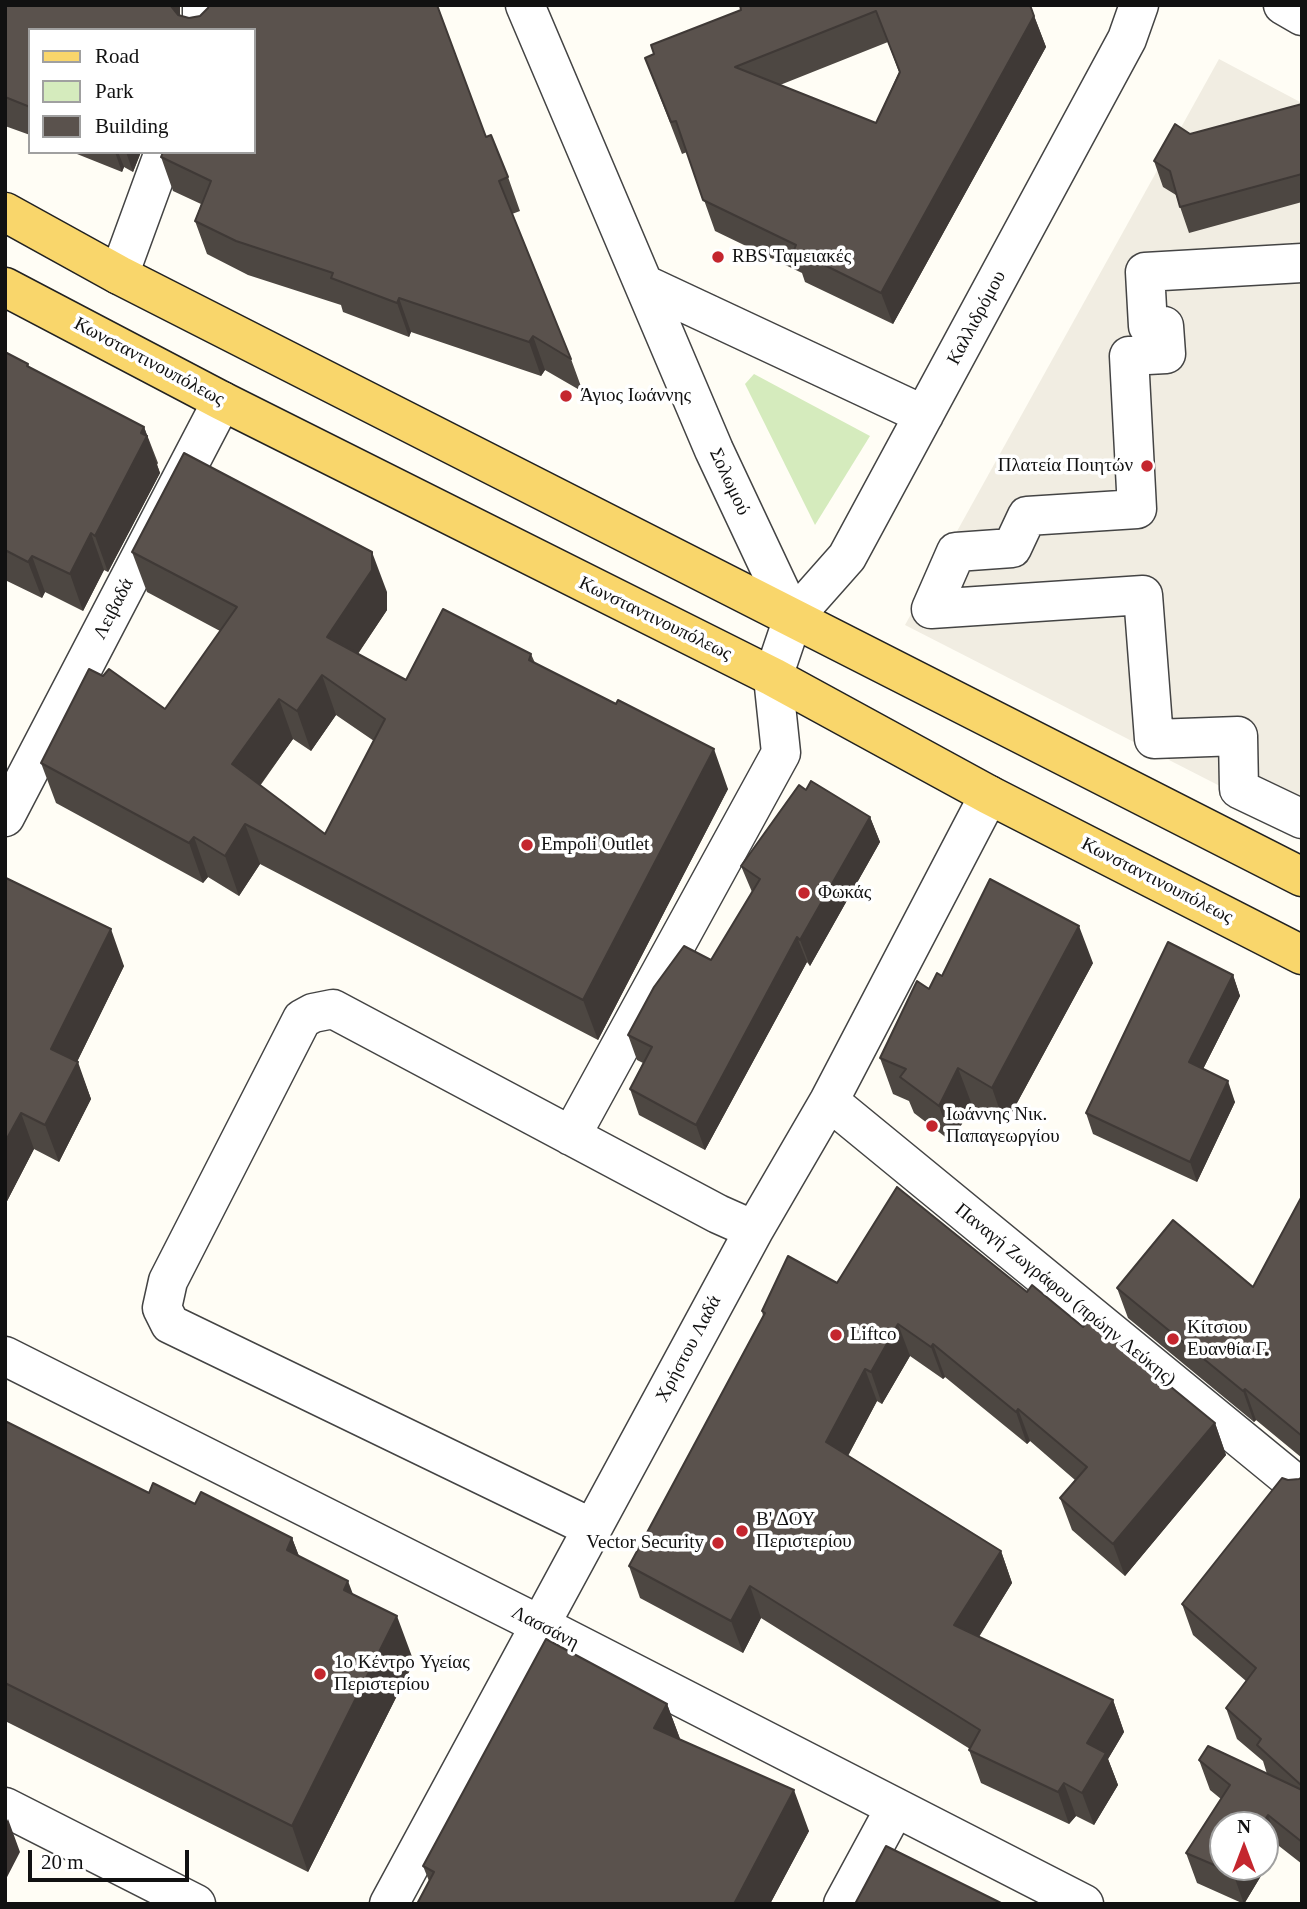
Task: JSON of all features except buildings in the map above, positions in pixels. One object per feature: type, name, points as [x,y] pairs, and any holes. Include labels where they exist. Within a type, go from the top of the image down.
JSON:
[{"type":"main road","points":[[5,212],[119,275],[1302,877]]},
{"type":"main road","name":"Κωνσταντινουπόλεως","points":[[5,287],[222,401],[773,677],[989,795],[1302,955]]},
{"type":"street","points":[[202,5],[202,28]]},
{"type":"street","name":"Σολωμού","points":[[525,5],[714,450],[793,618]]},
{"type":"street","name":"Καλλιδρόμου","points":[[793,618],[847,556],[1127,39],[1139,5]]},
{"type":"street","points":[[1283,5],[1302,16]]},
{"type":"street","points":[[119,275],[163,154]]},
{"type":"street","points":[[1302,262],[1145,272],[1148,326],[1164,326],[1166,354],[1129,356],[1137,509],[1027,516],[1012,548],[956,552],[931,609],[1143,595],[1154,739],[1238,736],[1239,789],[1302,819]]},
{"type":"street","points":[[646,285],[924,415]]},
{"type":"street","name":"Λειβαδά","points":[[5,817],[222,401]]},
{"type":"street","points":[[571,1136],[781,753],[773,677],[793,618]]},
{"type":"street","name":"Χρήστου Λαδά","points":[[388,1904],[754,1230],[829,1101],[989,795]]},
{"type":"street","points":[[593,1528],[170,1324],[162,1308],[167,1281],[302,1019],[313,1013],[333,1009],[754,1230]]},
{"type":"street","name":"Παναγή Ζωγράφου (πρώην Λεύκης)","points":[[829,1101],[1302,1489]]},
{"type":"street","name":"Λασσάνη","points":[[5,1356],[540,1625],[1084,1904]]},
{"type":"street","points":[[5,1807],[196,1904]]},
{"type":"street","points":[[843,1904],[895,1808]]},
{"type":"green space","points":[[754,374],[870,436],[815,525],[745,384]]},
{"type":"shaded area","name":"Πλατεία Ποιητών","points":[[1219,59],[1302,103],[1302,828],[905,625]]},
{"type":"place","name":"RBS Ταμειακές","points":[[718,257]]},
{"type":"place","name":"Άγιος Ιωάννης","points":[[566,396]]},
{"type":"place","name":"Πλατεία Ποιητών","points":[[1147,466]]},
{"type":"place","name":"Empoli Outlet","points":[[527,845]]},
{"type":"place","name":"Φωκάς","points":[[804,893]]},
{"type":"place","name":"Ιωάννης Νικ. Παπαγεωργίου","points":[[932,1126]]},
{"type":"place","name":"Liftco","points":[[836,1335]]},
{"type":"place","name":"Κίτσιου Ευανθία Γ.","points":[[1173,1339]]},
{"type":"place","name":"Β' ΔΟΥ Περιστερίου","points":[[742,1531]]},
{"type":"place","name":"Vector Security","points":[[718,1543]]},
{"type":"place","name":"1ο Κέντρο Υγείας Περιστερίου","points":[[320,1674]]}]
